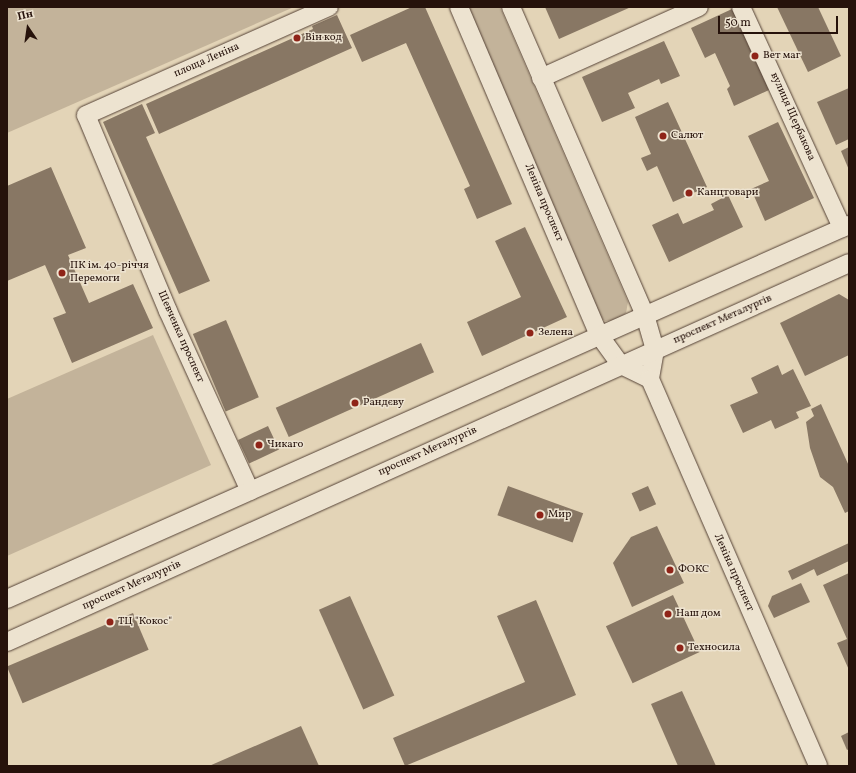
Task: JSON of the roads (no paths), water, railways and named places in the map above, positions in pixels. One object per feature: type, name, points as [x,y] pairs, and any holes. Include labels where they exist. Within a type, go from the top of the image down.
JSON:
[{"type":"street","name":"площа Леніна","points":[[86,115],[329,7]]},
{"type":"street","name":"Леніна проспект","points":[[459,7],[599,335],[621,365],[650,379],[818,766]]},
{"type":"street","points":[[511,7],[645,315],[655,350],[650,379]]},
{"type":"street","points":[[541,78],[700,7]]},
{"type":"street","name":"вулиця Щербакова","points":[[741,7],[846,226]]},
{"type":"street","name":"Шевченка проспект","points":[[86,115],[168,311],[250,491]]},
{"type":"street","points":[[7,599],[846,226]]},
{"type":"street","name":"проспект Металургів","points":[[7,642],[849,263]]},
{"type":"place","name":"Він код","points":[[297,38]]},
{"type":"place","name":"Вет маг","points":[[755,56]]},
{"type":"place","name":"Салют","points":[[663,136]]},
{"type":"place","name":"Канцтовари","points":[[689,193]]},
{"type":"place","name":"ПК ім. 40-річчя Перемоги","points":[[62,273]]},
{"type":"place","name":"Зелена","points":[[530,333]]},
{"type":"place","name":"Рандєву","points":[[355,403]]},
{"type":"place","name":"Чикаго","points":[[259,445]]},
{"type":"place","name":"Мир","points":[[540,515]]},
{"type":"place","name":"ФОКС","points":[[670,570]]},
{"type":"place","name":"Наш дом","points":[[668,614]]},
{"type":"place","name":"ТЦ \"Кокос\"","points":[[110,622]]},
{"type":"place","name":"Техносила","points":[[680,648]]}]
